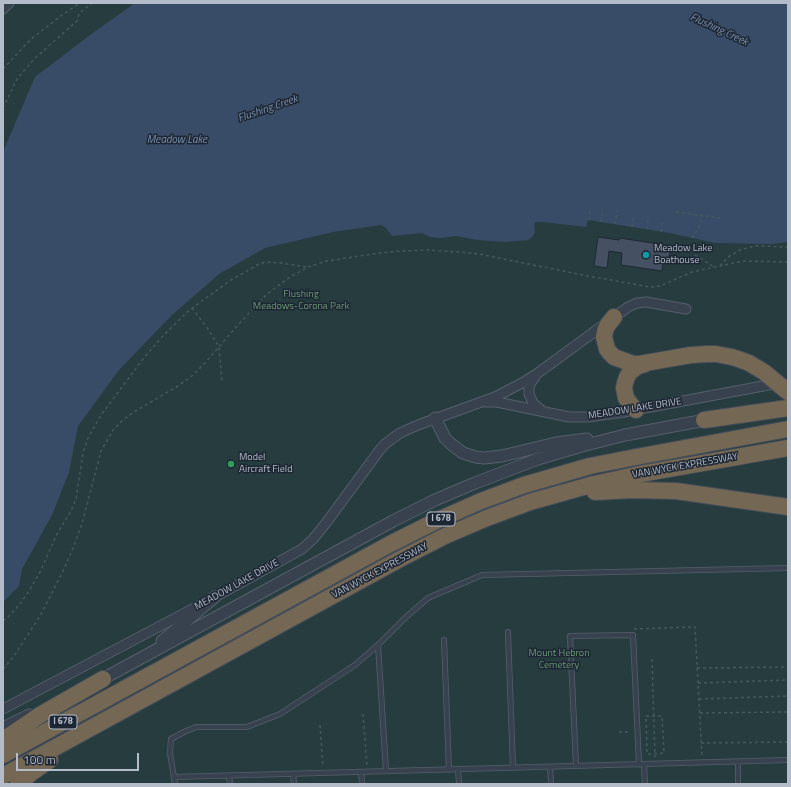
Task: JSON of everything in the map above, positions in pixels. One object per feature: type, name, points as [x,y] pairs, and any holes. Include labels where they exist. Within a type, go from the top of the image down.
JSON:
[{"type":"highway","points":[[614,317],[607,326],[604,337],[610,354],[620,360],[633,364],[645,364]]},
{"type":"highway","points":[[636,410],[626,398],[624,388],[630,372],[638,366],[645,364],[691,355],[716,354],[732,357],[749,363],[764,372],[788,392]]},
{"type":"highway","points":[[704,420],[788,408]]},
{"type":"highway","name":"VAN WYCK EXPRESSWAY","points":[[3,755],[390,544],[481,501],[524,485],[590,466],[788,429]]},
{"type":"highway","name":"VAN WYCK EXPRESSWAY","points":[[3,776],[426,546],[487,518],[530,502],[594,484],[640,474],[788,448]]},
{"type":"highway","points":[[552,496],[632,490],[659,490],[693,493],[788,506]]},
{"type":"highway","points":[[3,740],[40,715],[103,679]]},
{"type":"highway","points":[[18,784],[40,767],[132,705]]},
{"type":"street","points":[[3,9],[9,3]]},
{"type":"street","name":"MEADOW LAKE DRIVE","points":[[3,708],[215,597],[302,549],[326,523],[385,444],[409,428],[482,402],[513,388],[538,373],[628,307],[641,303],[652,303],[686,309]]},
{"type":"street","points":[[538,373],[532,379],[529,394],[533,403],[541,410],[546,412]]},
{"type":"street","name":"MEADOW LAKE DRIVE","points":[[482,402],[497,402],[569,417],[596,416],[788,382]]},
{"type":"street","points":[[3,728],[103,679],[393,521],[454,492],[497,474],[538,458],[625,435],[788,403]]},
{"type":"street","points":[[435,418],[441,432],[451,444],[469,456],[484,458],[502,456],[574,440],[625,435]]},
{"type":"street","points":[[137,660],[165,639],[215,597]]},
{"type":"lane","points":[[175,784],[170,753],[171,739],[196,727],[247,727],[280,714],[355,665],[428,598],[482,575],[788,568]]},
{"type":"lane","points":[[508,632],[513,768]]},
{"type":"lane","points":[[576,766],[570,636],[633,635],[638,731],[645,784]]},
{"type":"lane","points":[[444,640],[449,770]]},
{"type":"lane","points":[[378,645],[386,771]]},
{"type":"lane","points":[[174,777],[788,760]]},
{"type":"lane","points":[[738,762],[738,784]]},
{"type":"lane","points":[[550,767],[551,784]]},
{"type":"lane","points":[[458,769],[459,784]]},
{"type":"lane","points":[[361,772],[362,784]]},
{"type":"lane","points":[[293,774],[294,784]]},
{"type":"lane","points":[[229,776],[230,784]]},
{"type":"lane","points":[[170,784],[174,777]]},
{"type":"path","points":[[3,69],[31,39],[80,3]]},
{"type":"path","points":[[3,108],[17,79],[35,58],[77,21],[79,14],[93,3]]},
{"type":"path","points":[[589,220],[590,209]]},
{"type":"path","points":[[601,222],[603,210]]},
{"type":"path","points":[[615,224],[617,211]]},
{"type":"path","points":[[676,212],[720,218]]},
{"type":"path","points":[[692,238],[701,223],[702,215]]},
{"type":"path","points":[[632,227],[634,216]]},
{"type":"path","points":[[647,229],[648,219]]},
{"type":"path","points":[[661,232],[662,221]]},
{"type":"path","points":[[720,266],[728,257],[740,250],[754,246],[788,247]]},
{"type":"path","points":[[3,669],[14,656],[40,616],[64,569],[82,524],[101,451],[114,430],[123,420],[134,412],[192,376],[267,294],[290,277],[308,267],[328,261],[379,253],[409,251],[459,252],[486,255],[650,287],[660,286],[692,272],[742,261],[788,262]]},
{"type":"path","points":[[695,255],[714,267]]},
{"type":"path","points":[[3,621],[8,618],[29,591],[40,572],[57,534],[71,511],[76,498],[83,453],[88,438],[101,414],[161,338],[192,308],[228,282],[256,265],[265,262],[308,267]]},
{"type":"path","points":[[192,308],[208,329],[219,348],[222,382]]},
{"type":"path","points":[[633,635],[632,629],[695,627],[702,762]]},
{"type":"path","points":[[652,659],[656,764]]},
{"type":"path","points":[[697,668],[788,666]]},
{"type":"path","points":[[698,683],[788,680]]},
{"type":"path","points":[[699,699],[788,696]]},
{"type":"path","points":[[700,713],[788,712]]},
{"type":"path","points":[[363,714],[367,772]]},
{"type":"path","points":[[646,716],[662,716],[664,753],[655,753],[647,754],[646,716]]},
{"type":"path","points":[[320,725],[323,773]]},
{"type":"path","points":[[619,732],[638,731]]},
{"type":"path","points":[[701,744],[788,742]]},
{"type":"green space","name":"Flushing Meadows-Corona Park","points":[[3,3],[788,3],[788,784],[3,784]]},
{"type":"water","name":"Meadow Lake","points":[[135,3],[788,3],[788,242],[771,244],[715,243],[670,233],[588,220],[586,227],[535,222],[535,232],[528,240],[505,242],[477,240],[456,236],[441,238],[430,237],[422,233],[392,236],[386,228],[381,225],[333,232],[265,248],[219,274],[171,316],[119,370],[78,426],[69,472],[52,515],[22,569],[19,586],[3,602],[3,152],[35,77]]},
{"type":"building","name":"Meadow Lake Boathouse","points":[[598,237],[619,240],[620,238],[671,246],[669,259],[663,258],[662,271],[621,265],[622,253],[609,251],[607,268],[594,266]]},
{"type":"place","name":"Meadow Lake Boathouse","points":[[646,255]]},
{"type":"place","name":"Model Aircraft Field","points":[[231,464]]},
{"type":"water label","name":"Flushing Creek","points":[[719,30]]},
{"type":"water label","name":"Flushing Creek","points":[[268,109]]},
{"type":"park label","name":"Mount Hebron Cemetery","points":[[559,660]]}]
